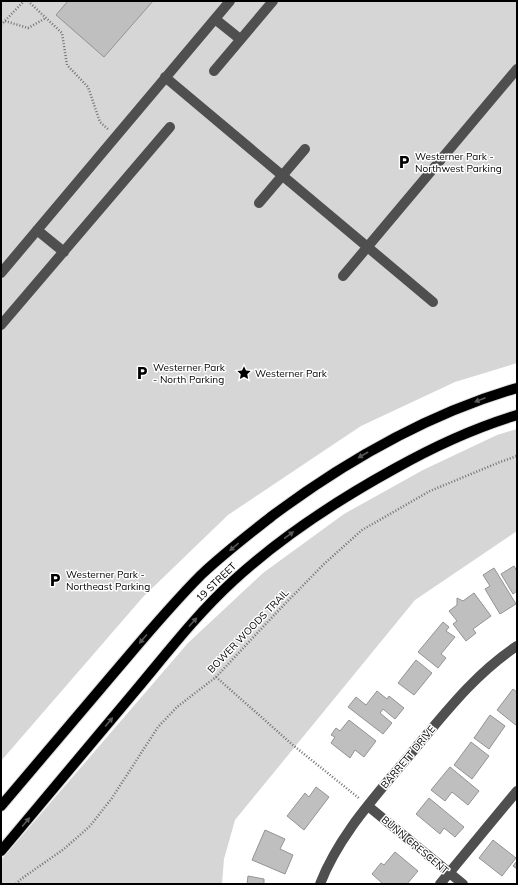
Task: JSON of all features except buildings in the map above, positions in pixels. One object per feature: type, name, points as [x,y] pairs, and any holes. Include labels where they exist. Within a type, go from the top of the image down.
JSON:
[{"type":"main road","name":"19 STREET","points":[[1,806],[168,609],[202,574],[252,531],[303,493],[341,468],[384,443],[441,415],[493,395],[517,388]]},
{"type":"main road","name":"19 STREET","points":[[1,852],[194,621],[232,582],[274,546],[314,516],[351,493],[432,448],[497,421],[517,415]]},
{"type":"street","points":[[1,273],[230,1]]},
{"type":"street","points":[[214,71],[273,1]]},
{"type":"street","points":[[215,19],[240,39]]},
{"type":"street","points":[[343,276],[517,69]]},
{"type":"street","points":[[165,78],[433,302]]},
{"type":"street","points":[[1,325],[170,127]]},
{"type":"street","points":[[259,203],[305,149]]},
{"type":"street","points":[[37,230],[64,252]]},
{"type":"street","name":"BARRETT DRIVE","points":[[320,884],[332,857],[345,836],[368,806],[465,690],[489,667],[515,651]]},
{"type":"street","points":[[440,884],[515,796]]},
{"type":"street","name":"BUNN CRESCENT","points":[[368,806],[462,884]]},
{"type":"path","points":[[1,25],[24,1]]},
{"type":"path","points":[[28,1],[62,33],[67,65],[88,87],[100,122],[117,136]]},
{"type":"path","points":[[5,21],[28,28],[46,18]]},
{"type":"path","name":"BOWER WOODS TRAIL","points":[[16,884],[64,849],[90,826],[112,798],[158,727],[177,706],[216,677],[304,584],[362,530],[430,491],[517,456]]},
{"type":"path","points":[[216,677],[294,746],[368,806]]},
{"type":"shaded area","name":"Westerner Park","points":[[1,1],[517,1],[517,363],[455,382],[361,426],[228,515],[143,597],[1,761]]},
{"type":"shaded area","points":[[517,429],[517,531],[415,600],[235,820],[224,859],[222,884],[1,884],[1,860],[188,643],[263,573],[344,514],[423,470],[497,435]]},
{"type":"place","name":"Westerner Park - Northwest Parking","points":[[404,162]]},
{"type":"place","name":"Westerner Park - North Parking","points":[[142,373]]},
{"type":"place","name":"Westerner Park","points":[[244,373]]},
{"type":"place","name":"Westerner Park - Northeast Parking","points":[[55,580]]}]
